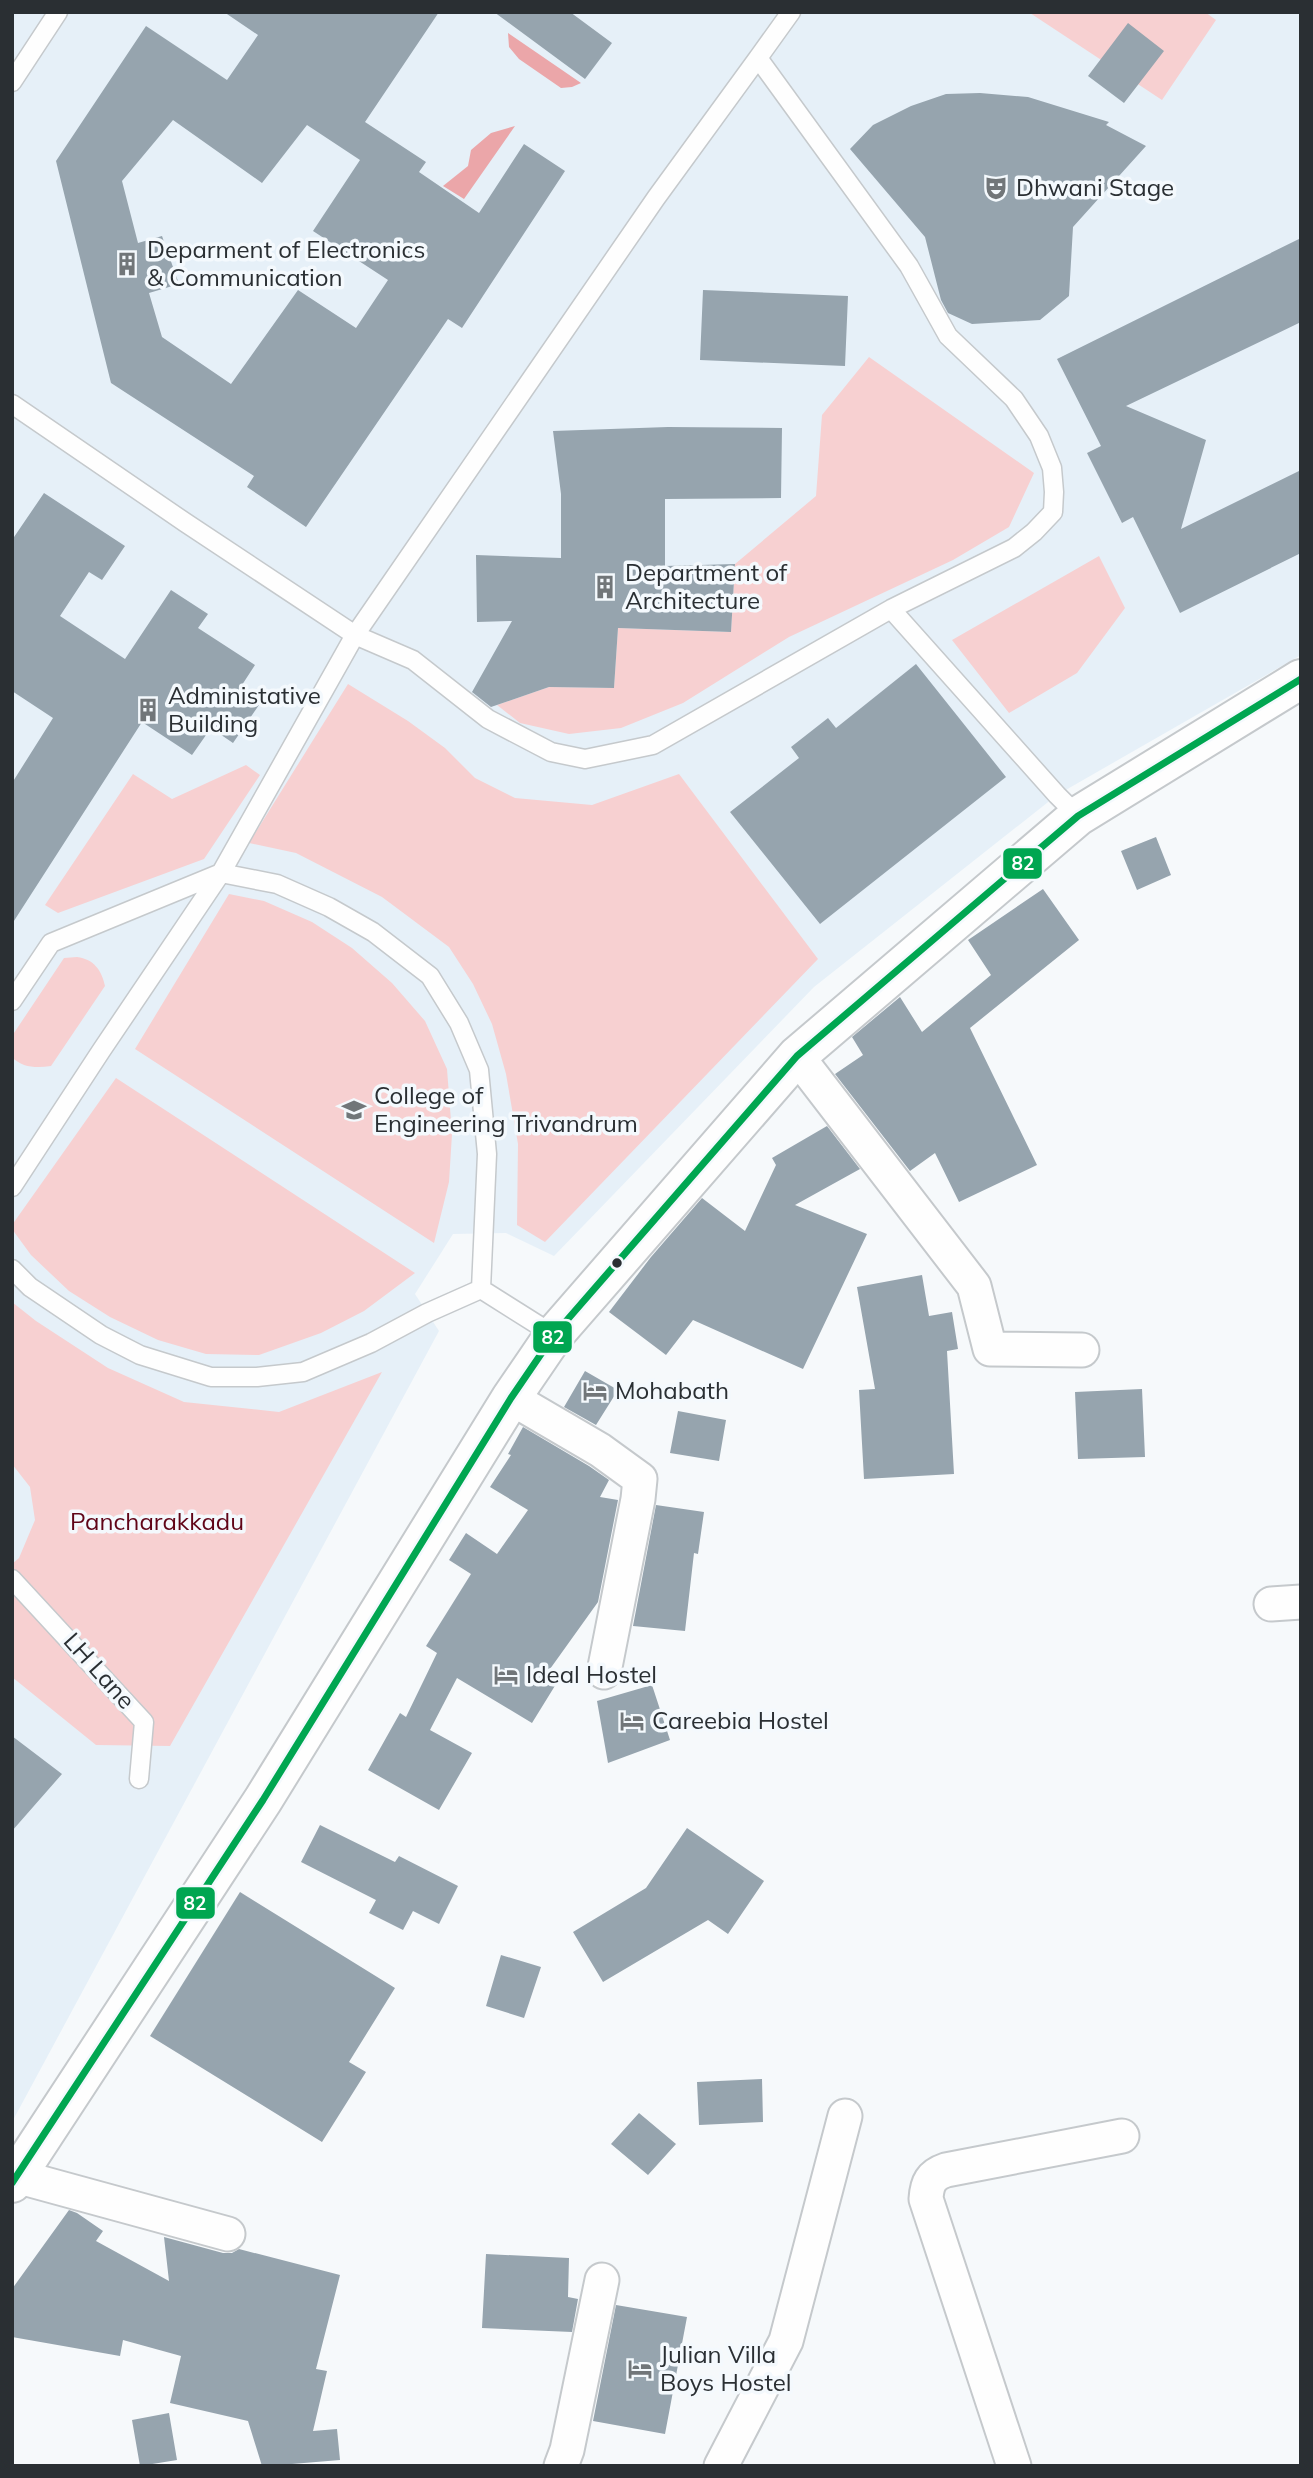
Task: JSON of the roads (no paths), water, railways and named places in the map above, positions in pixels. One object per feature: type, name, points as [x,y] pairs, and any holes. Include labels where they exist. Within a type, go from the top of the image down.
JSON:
[{"type":"main road","points":[[14,2179],[263,1800],[511,1398],[554,1335],[797,1056],[1078,816],[1301,679]]},
{"type":"street","points":[[797,1056],[974,1286],[990,1349],[1082,1350]]},
{"type":"street","points":[[511,1398],[600,1450],[640,1479],[604,1672]]},
{"type":"street","points":[[721,2466],[786,2341],[845,2116]]},
{"type":"street","points":[[1014,2466],[930,2212],[926,2189],[936,2174],[946,2170],[1122,2136]]},
{"type":"street","points":[[14,2179],[228,2234]]},
{"type":"street","points":[[561,2466],[567,2450],[602,2280]]},
{"type":"lane","points":[[12,82],[58,12]]},
{"type":"lane","points":[[12,1187],[221,873],[355,635],[656,198],[792,12]]},
{"type":"lane","points":[[12,404],[355,635],[413,660],[488,719],[551,752],[585,759],[653,745],[891,609],[1014,548],[1053,512],[1052,468],[1039,436],[1014,398],[948,336],[909,266],[758,58]]},
{"type":"lane","points":[[891,609],[1057,796],[1078,816]]},
{"type":"lane","points":[[12,1001],[51,943],[221,873],[277,884],[329,907],[373,932],[430,976],[458,1023],[479,1070],[486,1154],[481,1289]]},
{"type":"lane","points":[[12,1269],[30,1287],[140,1356],[211,1377],[257,1377],[303,1372],[371,1343],[426,1313],[481,1289]]},
{"type":"lane","points":[[481,1289],[554,1335]]},
{"type":"lane","name":"LH Lane","points":[[12,1579],[144,1721],[139,1779]]},
{"type":"place","name":"Dhwani Stage","points":[[996,188]]},
{"type":"place","name":"Deparment of Electronics & Communication","points":[[127,264]]},
{"type":"place","name":"Department of Architecture","points":[[605,587]]},
{"type":"place","name":"Administative Building","points":[[148,710]]},
{"type":"place","name":"College of Engineering Trivandrum","points":[[354,1110]]},
{"type":"place","name":"Mohabath","points":[[595,1391]]},
{"type":"place","name":"Ideal Hostel","points":[[506,1675]]},
{"type":"place","name":"Careebia Hostel","points":[[632,1721]]},
{"type":"place","name":"Julian Villa Boys Hostel","points":[[640,2369]]},
{"type":"park label","name":"Pancharakkadu","points":[[157,1522]]}]
